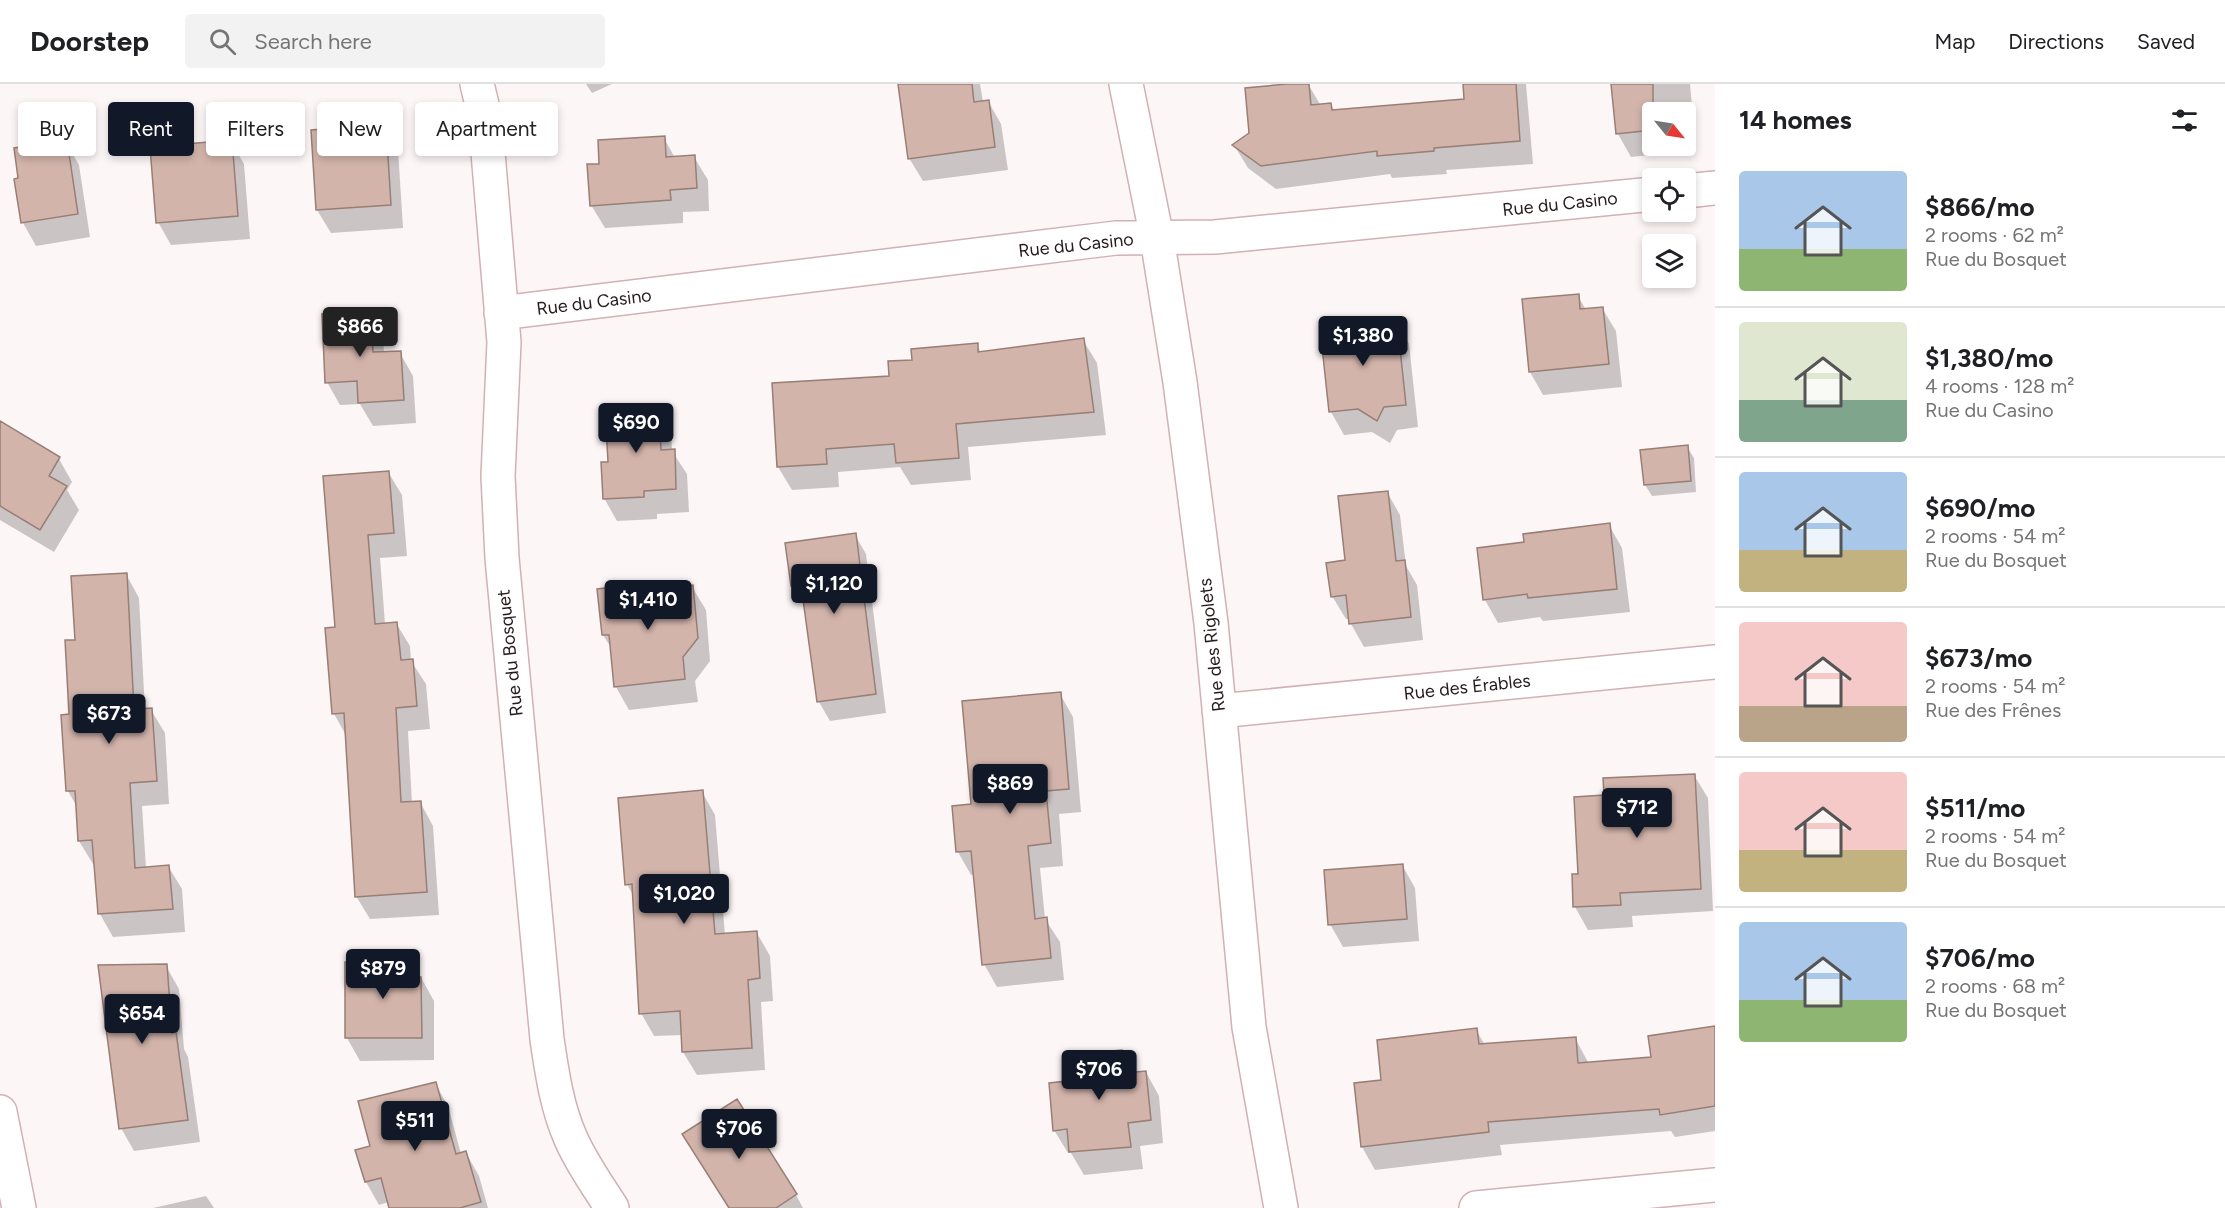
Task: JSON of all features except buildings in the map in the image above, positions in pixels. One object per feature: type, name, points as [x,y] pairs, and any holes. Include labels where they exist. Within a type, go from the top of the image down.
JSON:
[{"type":"street","name":"Rue du Bosquet","points":[[477,84],[485,117],[501,313],[503,377],[498,476],[501,558],[547,1039],[553,1079],[571,1138],[612,1208]]},
{"type":"street","name":"Rue des Rigolets","points":[[1126,84],[1157,238],[1180,382],[1211,623],[1249,1027],[1281,1208]]},
{"type":"street","points":[[1696,189],[1715,188]]},
{"type":"street","name":"Rue du Casino","points":[[501,313],[1105,240],[1215,237],[1642,195]]},
{"type":"street","name":"Rue des Érables","points":[[1219,711],[1715,662]]},
{"type":"street","points":[[0,1112],[19,1208]]},
{"type":"street","points":[[1476,1208],[1715,1185]]}]
